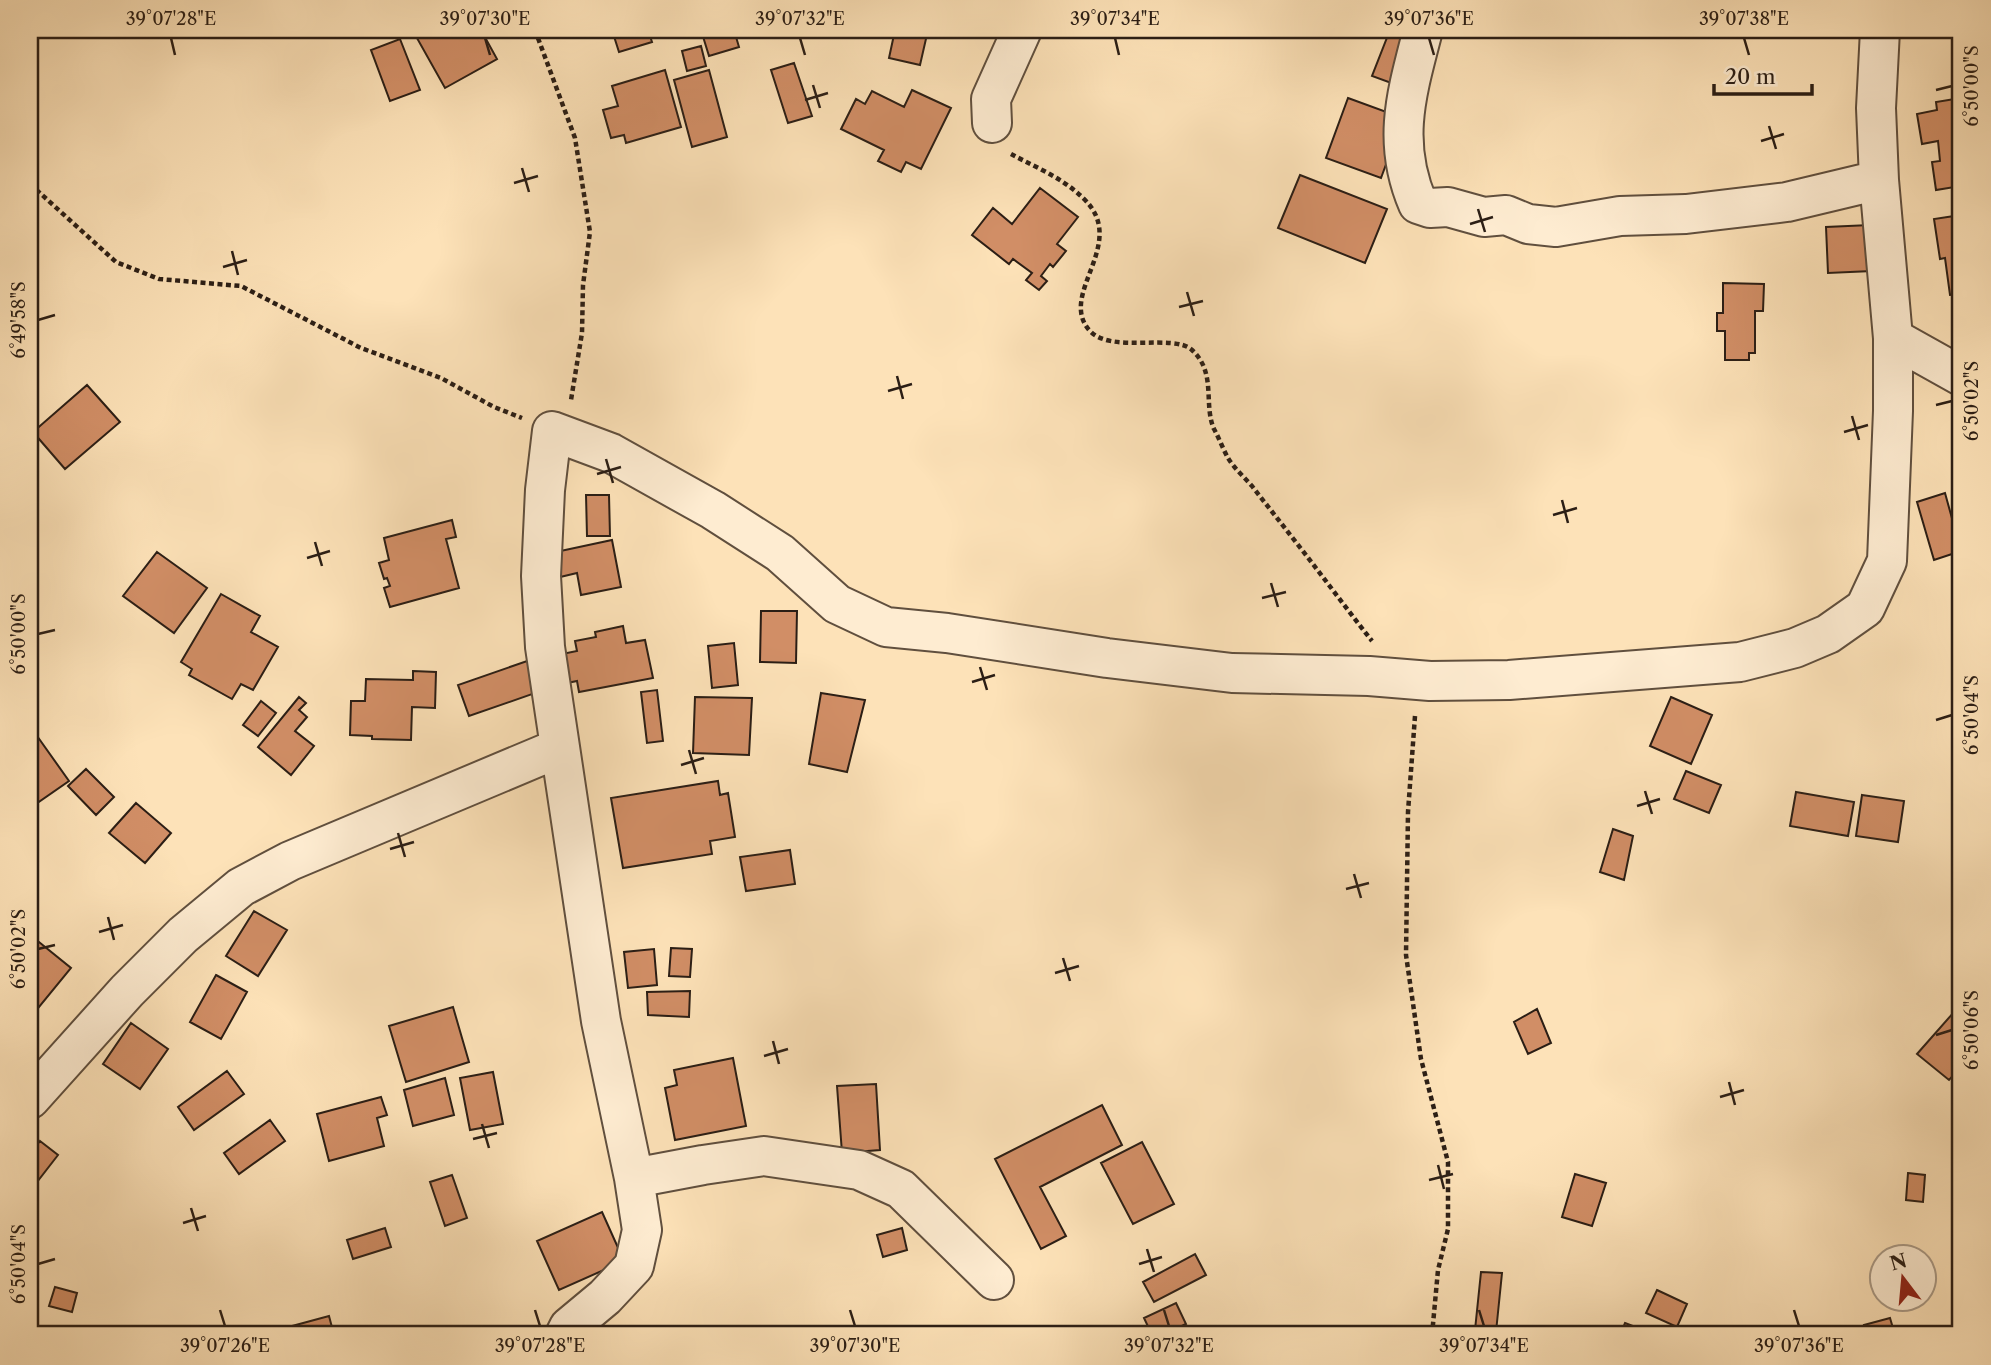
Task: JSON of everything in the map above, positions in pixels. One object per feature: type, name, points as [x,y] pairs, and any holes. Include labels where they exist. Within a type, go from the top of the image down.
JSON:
[{"type":"street","points":[[992,123],[992,99],[1021,30]]},
{"type":"street","points":[[1423,30],[1405,97],[1403,151],[1409,183],[1418,204],[1430,208],[1448,207],[1484,217],[1506,215],[1528,224],[1556,227],[1620,216],[1686,214],[1787,202],[1879,180]]},
{"type":"street","points":[[565,1335],[569,1327],[605,1297],[634,1266],[642,1230],[634,1178],[601,1021],[545,647],[541,576],[545,490],[559,433],[611,453],[713,510],[780,553],[837,604],[886,628],[947,633],[1107,658],[1232,673],[1369,676],[1409,680],[1509,680],[1740,662],[1795,648],[1828,634],[1865,608],[1887,561],[1893,338],[1875,108],[1880,30]]},
{"type":"street","points":[[1893,338],[1961,376]]},
{"type":"street","points":[[30,1099],[127,991],[183,935],[242,887],[290,861],[559,748]]},
{"type":"street","points":[[634,1178],[764,1156],[859,1170],[901,1189],[994,1280]]},
{"type":"path","points":[[30,184],[116,262],[159,279],[241,286],[361,348],[440,378],[494,407],[559,433],[582,333],[583,285],[590,232],[575,138],[536,30]]},
{"type":"path","points":[[992,123],[1000,148],[1064,183],[1085,199],[1101,225],[1098,249],[1083,289],[1083,319],[1090,331],[1102,337],[1138,344],[1172,342],[1190,348],[1204,367],[1211,421],[1228,459],[1409,680],[1412,743],[1406,955],[1421,1059],[1442,1137],[1448,1173],[1448,1229],[1438,1270],[1432,1335]]},
{"type":"building","points":[[481,30],[497,59],[445,88],[413,31]]},
{"type":"building","points":[[612,30],[648,30],[652,42],[619,52]]},
{"type":"building","points":[[701,30],[734,30],[739,47],[709,56]]},
{"type":"building","points":[[895,30],[928,30],[920,65],[889,58]]},
{"type":"building","points":[[1390,30],[1415,30],[1394,84],[1372,76]]},
{"type":"building","points":[[400,39],[420,90],[390,101],[371,50]]},
{"type":"building","points":[[701,46],[706,66],[687,71],[682,51]]},
{"type":"building","points":[[794,63],[812,116],[788,123],[771,70]]},
{"type":"building","points":[[665,70],[681,127],[626,143],[624,135],[611,138],[603,110],[618,106],[612,86]]},
{"type":"building","points":[[709,70],[727,137],[692,147],[674,80]]},
{"type":"building","points":[[912,90],[951,108],[921,169],[906,162],[901,172],[878,161],[884,150],[841,129],[856,99],[865,104],[872,91],[904,107]]},
{"type":"building","points":[[1348,98],[1403,118],[1381,178],[1326,158]]},
{"type":"building","points":[[1961,98],[1961,186],[1936,190],[1932,162],[1940,161],[1938,141],[1922,144],[1917,114],[1937,110],[1936,102]]},
{"type":"building","points":[[1300,175],[1387,209],[1365,263],[1278,228]]},
{"type":"building","points":[[1040,188],[1078,217],[1057,244],[1066,251],[1053,267],[1050,264],[1041,276],[1047,281],[1039,290],[1026,280],[1032,273],[1013,259],[1009,264],[972,235],[993,208],[1012,224]]},
{"type":"building","points":[[1961,215],[1961,294],[1950,295],[1945,258],[1940,259],[1934,219]]},
{"type":"building","points":[[1870,225],[1872,271],[1828,273],[1826,227]]},
{"type":"building","points":[[1723,283],[1764,284],[1763,311],[1755,311],[1755,353],[1749,353],[1749,360],[1725,360],[1725,331],[1717,331],[1717,313],[1723,313]]},
{"type":"building","points":[[87,385],[120,422],[65,469],[33,432]]},
{"type":"building","points":[[1945,493],[1961,551],[1934,560],[1917,502]]},
{"type":"building","points":[[586,495],[609,495],[610,536],[587,536]]},
{"type":"building","points":[[452,520],[456,537],[446,539],[459,588],[390,607],[384,588],[390,586],[387,578],[384,579],[379,563],[389,560],[384,538]]},
{"type":"building","points":[[612,540],[621,587],[581,595],[577,573],[556,578],[551,553]]},
{"type":"building","points":[[157,552],[207,588],[174,633],[123,596]]},
{"type":"building","points":[[221,594],[260,616],[251,632],[278,647],[253,690],[241,684],[232,699],[189,675],[192,669],[181,662]]},
{"type":"building","points":[[761,611],[797,611],[796,663],[760,662]]},
{"type":"building","points":[[623,626],[626,643],[645,640],[653,678],[579,692],[577,681],[567,683],[562,654],[577,651],[575,641],[596,637],[595,632]]},
{"type":"building","points":[[734,643],[738,685],[712,688],[708,646]]},
{"type":"building","points":[[530,660],[541,691],[469,716],[458,685]]},
{"type":"building","points":[[413,671],[436,672],[435,708],[412,707],[411,740],[372,739],[372,736],[350,735],[351,701],[365,701],[366,679],[413,680]]},
{"type":"building","points":[[657,690],[663,741],[647,743],[641,692]]},
{"type":"building","points":[[821,693],[865,700],[847,772],[809,764]]},
{"type":"building","points":[[299,697],[306,703],[299,710],[307,717],[295,731],[314,746],[291,775],[258,747]]},
{"type":"building","points":[[695,697],[752,698],[749,755],[693,753]]},
{"type":"building","points":[[1671,697],[1712,715],[1691,764],[1650,746]]},
{"type":"building","points":[[261,701],[276,713],[258,736],[243,725]]},
{"type":"building","points":[[30,726],[69,781],[30,808]]},
{"type":"building","points":[[86,769],[114,797],[96,815],[68,786]]},
{"type":"building","points":[[1686,771],[1721,785],[1709,813],[1674,799]]},
{"type":"building","points":[[718,781],[720,795],[728,793],[735,837],[710,841],[712,854],[623,868],[611,798]]},
{"type":"building","points":[[1796,792],[1854,802],[1848,836],[1790,826]]},
{"type":"building","points":[[1862,795],[1904,801],[1898,842],[1856,836]]},
{"type":"building","points":[[136,803],[171,833],[145,863],[109,833]]},
{"type":"building","points":[[1613,829],[1633,836],[1624,880],[1600,872]]},
{"type":"building","points":[[790,850],[795,884],[746,891],[740,857]]},
{"type":"building","points":[[254,911],[287,930],[258,976],[226,956]]},
{"type":"building","points":[[34,938],[71,968],[30,1018],[30,944]]},
{"type":"building","points":[[671,948],[692,949],[690,977],[669,976]]},
{"type":"building","points":[[654,949],[657,985],[628,988],[624,952]]},
{"type":"building","points":[[216,975],[247,992],[221,1039],[190,1022]]},
{"type":"building","points":[[690,991],[689,1017],[648,1015],[647,992]]},
{"type":"building","points":[[453,1007],[469,1062],[406,1082],[389,1026]]},
{"type":"building","points":[[1537,1009],[1551,1043],[1528,1054],[1514,1022]]},
{"type":"building","points":[[1954,1012],[1961,1017],[1961,1067],[1949,1080],[1917,1054]]},
{"type":"building","points":[[131,1023],[168,1049],[140,1089],[103,1064]]},
{"type":"building","points":[[733,1058],[746,1126],[675,1140],[665,1088],[677,1085],[674,1070]]},
{"type":"building","points":[[227,1071],[244,1094],[194,1130],[178,1107]]},
{"type":"building","points":[[493,1072],[503,1124],[470,1130],[460,1078]]},
{"type":"building","points":[[445,1078],[454,1115],[413,1126],[404,1090]]},
{"type":"building","points":[[876,1084],[880,1150],[842,1153],[837,1086]]},
{"type":"building","points":[[381,1097],[387,1115],[377,1118],[384,1146],[329,1161],[317,1114]]},
{"type":"building","points":[[1102,1105],[1122,1145],[1040,1187],[1066,1236],[1041,1249],[995,1159]]},
{"type":"building","points":[[270,1120],[285,1141],[239,1174],[224,1153]]},
{"type":"building","points":[[40,1141],[58,1155],[30,1191],[30,1154]]},
{"type":"building","points":[[1142,1142],[1174,1204],[1133,1224],[1101,1163]]},
{"type":"building","points":[[1908,1173],[1925,1175],[1923,1202],[1906,1200]]},
{"type":"building","points":[[1575,1174],[1606,1183],[1592,1226],[1562,1217]]},
{"type":"building","points":[[452,1175],[467,1218],[445,1226],[430,1182]]},
{"type":"building","points":[[602,1212],[624,1261],[559,1290],[537,1241]]},
{"type":"building","points":[[385,1228],[391,1247],[353,1259],[347,1240]]},
{"type":"building","points":[[902,1228],[907,1250],[883,1257],[877,1235]]},
{"type":"building","points":[[1195,1254],[1206,1275],[1154,1302],[1143,1282]]},
{"type":"building","points":[[1481,1272],[1502,1273],[1496,1332],[1475,1330]]},
{"type":"building","points":[[55,1287],[77,1293],[72,1312],[49,1306]]},
{"type":"building","points":[[1657,1290],[1687,1304],[1677,1327],[1646,1313]]},
{"type":"building","points":[[1176,1303],[1186,1324],[1162,1335],[1152,1335],[1144,1318]]},
{"type":"building","points":[[329,1316],[334,1335],[283,1335],[281,1329]]},
{"type":"building","points":[[1890,1318],[1895,1335],[1867,1335],[1864,1325]]},
{"type":"building","points":[[1625,1323],[1656,1335],[1620,1335]]}]
